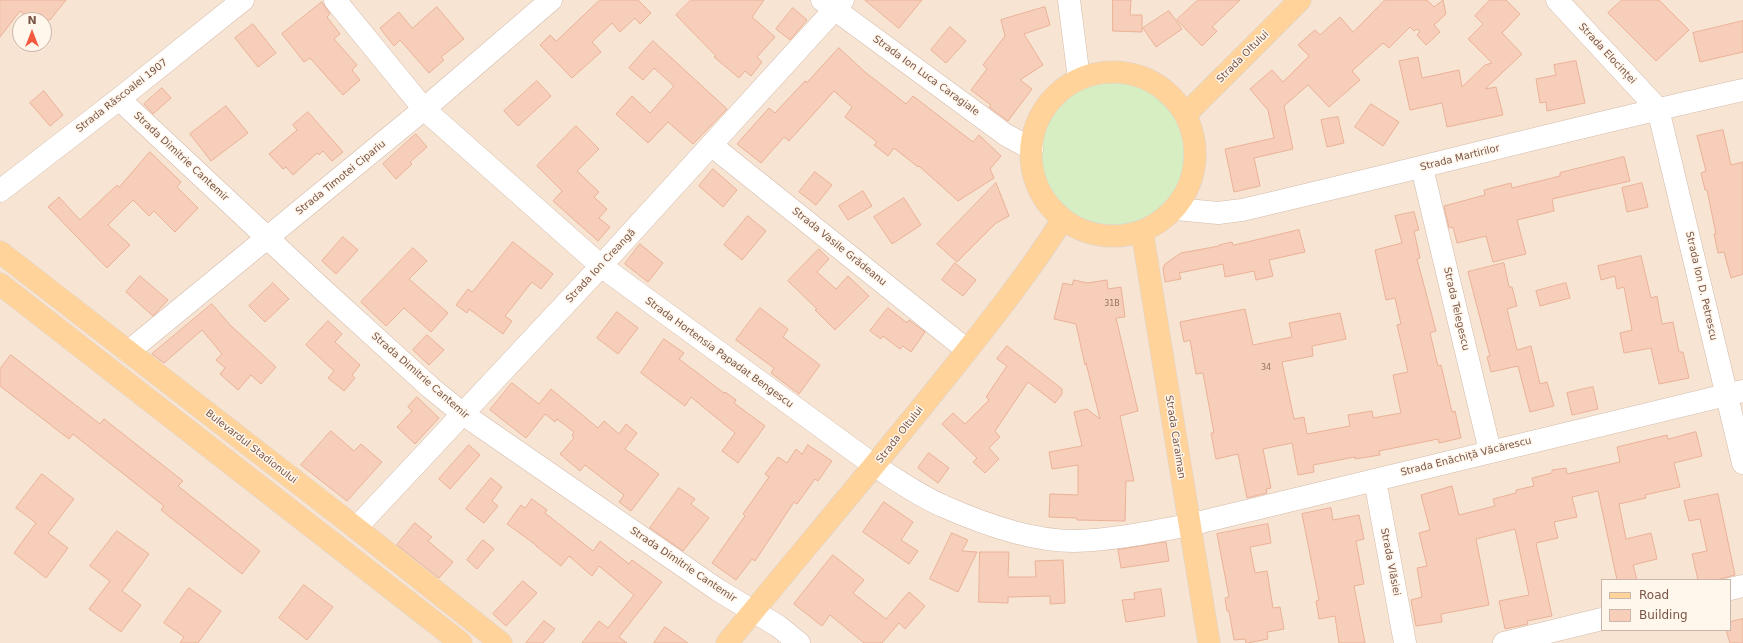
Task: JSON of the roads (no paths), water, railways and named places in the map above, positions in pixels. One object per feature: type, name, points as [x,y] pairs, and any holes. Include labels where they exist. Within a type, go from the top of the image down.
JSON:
[{"type":"main road","name":"Strada Oltului","points":[[1186,114],[1300,0]]},
{"type":"main road","points":[[1114,72],[1137,75],[1158,84],[1172,95],[1186,114],[1192,132],[1195,155],[1191,182],[1176,209],[1161,222],[1142,231],[1127,235],[1099,235],[1080,229],[1063,219],[1051,208],[1042,195],[1035,180],[1032,164],[1034,132],[1041,114],[1064,87],[1093,74],[1114,72]]},
{"type":"main road","name":"Strada Oltului","points":[[727,643],[875,466],[968,350],[1051,239],[1063,219]]},
{"type":"main road","name":"Strada Caraiman","points":[[1142,231],[1209,643]]},
{"type":"main road","name":"Bulevardul Stadionului","points":[[0,252],[356,528],[501,643]]},
{"type":"main road","points":[[0,284],[461,643]]},
{"type":"street","name":"Strada Răscoalei 1907","points":[[0,191],[119,99],[243,0]]},
{"type":"street","name":"Strada Hortensia Papadat Bengescu","points":[[335,0],[424,110],[600,266],[875,466],[909,488],[942,506],[1008,530],[1073,541],[1108,538],[1189,525]]},
{"type":"street","name":"Strada Timotei Cipariu","points":[[128,352],[424,110],[551,0]]},
{"type":"street","points":[[1069,0],[1079,79]]},
{"type":"street","name":"Strada Elocinței","points":[[1557,0],[1658,109]]},
{"type":"street","name":"Strada Ion Creangă","points":[[356,528],[711,145],[833,3]]},
{"type":"street","name":"Strada Ion Luca Caragiale","points":[[833,3],[1006,135],[1032,149]]},
{"type":"street","name":"Strada Martirilor","points":[[1176,209],[1218,213],[1242,210],[1422,168],[1658,109],[1743,90]]},
{"type":"street","name":"Strada Dimitrie Cantemir","points":[[119,99],[267,238],[425,383],[463,414],[718,590],[754,610],[778,626],[799,643]]},
{"type":"street","name":"Strada Ion D. Petrescu","points":[[1658,109],[1735,393],[1743,463]]},
{"type":"street","name":"Strada Vasile Grădeanu","points":[[711,145],[968,350]]},
{"type":"street","name":"Strada Telegescu","points":[[1422,168],[1490,451]]},
{"type":"street","name":"Strada Enăchiță Văcărescu","points":[[1189,525],[1735,393]]},
{"type":"street","name":"Strada Vlăsiei","points":[[1375,480],[1405,643]]},
{"type":"street","points":[[1731,589],[1743,586]]},
{"type":"street","points":[[1504,643],[1601,619]]}]
